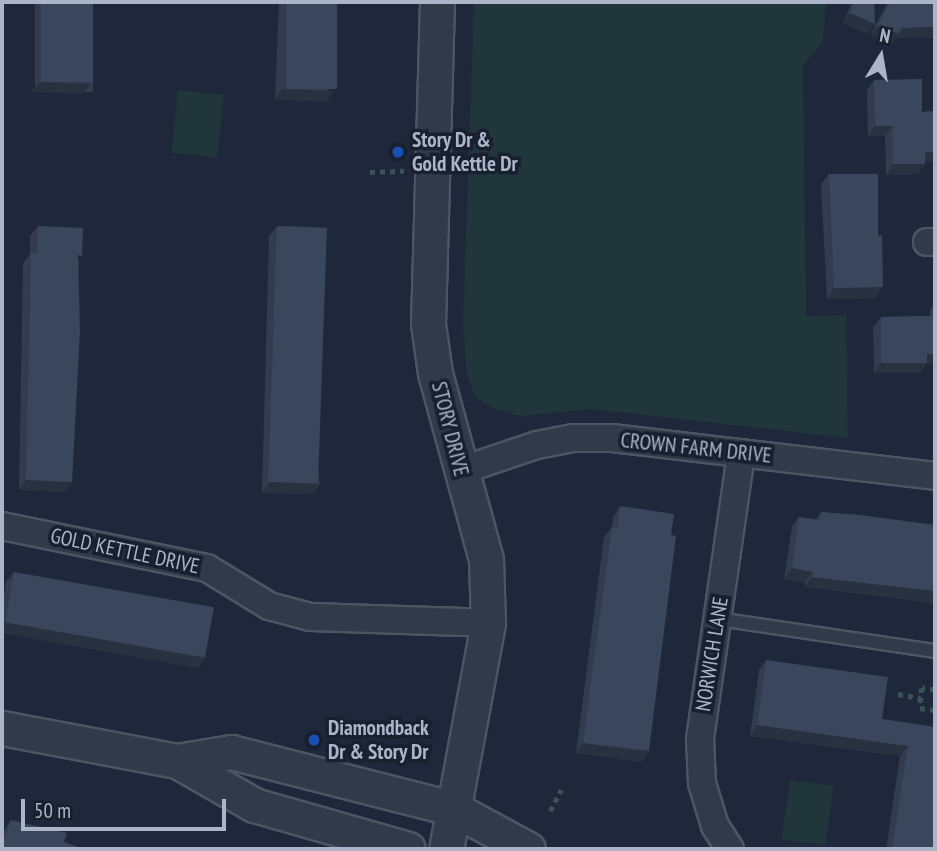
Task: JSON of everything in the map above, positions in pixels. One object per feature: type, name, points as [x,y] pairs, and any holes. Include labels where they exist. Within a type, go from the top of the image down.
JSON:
[{"type":"street","name":"STORY DRIVE","points":[[437,2],[428,324],[460,471],[486,560],[488,623],[446,849]]},
{"type":"street","name":"CROWN FARM DRIVE","points":[[460,471],[537,445],[573,438],[741,453],[935,476]]},
{"type":"street","name":"NORWICH LANE","points":[[730,849],[715,826],[702,783],[700,750],[741,453]]},
{"type":"street","name":"GOLD KETTLE DRIVE","points":[[2,527],[207,568],[269,606],[310,617],[488,623]]},
{"type":"street","points":[[2,728],[177,761],[254,805],[408,849]]},
{"type":"street","points":[[177,761],[231,752],[454,809],[528,849]]},
{"type":"lane","points":[[718,619],[935,651]]},
{"type":"path","points":[[370,172],[404,171]]},
{"type":"path","points":[[935,690],[922,688],[920,708],[935,710]]},
{"type":"path","points":[[898,694],[921,698]]},
{"type":"path","points":[[550,811],[561,790]]},
{"type":"green space","points":[[474,2],[826,2],[823,42],[803,65],[806,316],[846,315],[848,438],[591,409],[522,416],[497,410],[476,398],[467,375],[463,324]]},
{"type":"green space","points":[[178,90],[224,95],[217,157],[171,153]]},
{"type":"green space","points":[[790,780],[834,786],[825,846],[782,839]]},
{"type":"building","points":[[41,2],[93,2],[93,82],[41,82]]},
{"type":"building","points":[[286,2],[337,2],[337,89],[286,89]]},
{"type":"building","points":[[855,2],[874,2],[875,24],[850,13]]},
{"type":"building","points":[[890,2],[935,2],[935,27],[902,28],[899,34],[878,25]]},
{"type":"building","points":[[922,79],[922,112],[935,111],[935,152],[925,152],[925,164],[893,164],[893,126],[875,126],[874,80]]},
{"type":"building","points":[[829,174],[878,174],[878,236],[882,235],[883,287],[834,288]]},
{"type":"building","points":[[38,226],[83,228],[82,256],[78,255],[80,331],[72,482],[26,480],[31,253],[37,253]]},
{"type":"building","points":[[277,226],[327,228],[318,484],[268,482]]},
{"type":"building","points":[[935,316],[935,354],[927,354],[927,363],[881,363],[881,317]]},
{"type":"building","points":[[620,506],[674,514],[671,535],[676,536],[649,751],[583,743],[612,527],[617,528]]},
{"type":"building","points":[[821,512],[935,525],[935,591],[812,577],[813,572],[792,568],[799,517],[820,520]]},
{"type":"building","points":[[14,572],[214,607],[205,657],[5,622]]},
{"type":"building","points":[[766,660],[888,677],[882,719],[935,727],[935,849],[892,849],[908,746],[757,725]]},
{"type":"building","points":[[11,820],[67,833],[64,842],[84,849],[2,849]]},
{"type":"place","name":"Story Dr & Gold Kettle Dr","points":[[398,152]]},
{"type":"place","name":"Diamondback Dr & Story Dr","points":[[314,740]]}]
